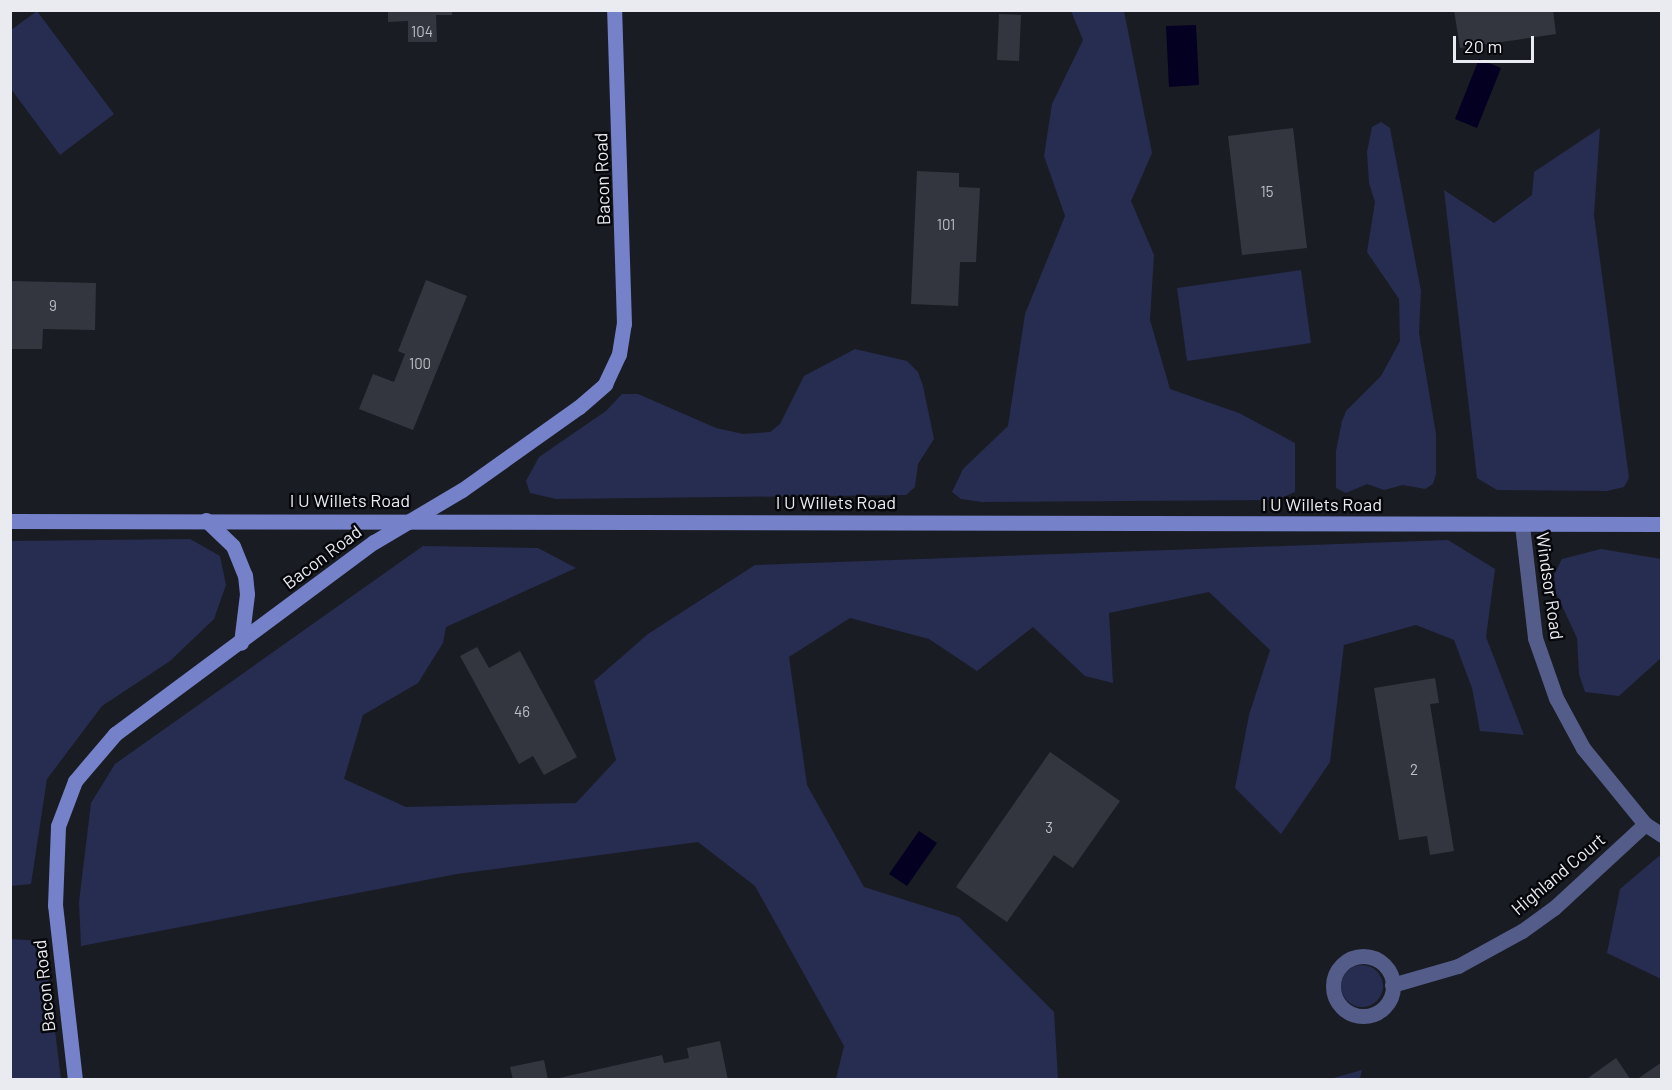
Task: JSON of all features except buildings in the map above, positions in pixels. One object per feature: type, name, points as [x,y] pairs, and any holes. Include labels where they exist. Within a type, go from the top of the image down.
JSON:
[{"type":"street","name":"Bacon Road","points":[[75,1080],[55,905],[58,826],[75,781],[116,734],[374,542],[415,519],[579,407],[605,384],[619,354],[624,324],[623,207],[614,10]]},
{"type":"street","name":"I U Willets Road","points":[[10,521],[415,519],[1662,524]]},
{"type":"street","points":[[206,520],[233,546],[245,575],[247,594],[241,643]]},
{"type":"street","name":"Windsor Road","points":[[1522,525],[1535,638],[1556,698],[1583,748],[1645,824],[1662,835]]},
{"type":"street","name":"Highland Court","points":[[1392,985],[1458,966],[1522,931],[1554,908],[1645,824]]},
{"type":"shaded area","points":[[37,11],[114,114],[60,155],[11,89],[11,30]]},
{"type":"shaded area","points":[[1071,11],[1124,11],[1152,153],[1131,201],[1154,255],[1150,320],[1170,389],[1239,413],[1295,443],[1295,492],[1276,500],[982,502],[961,499],[952,492],[963,469],[1008,426],[1025,314],[1065,216],[1044,156],[1052,104],[1083,40]]},
{"type":"shaded area","points":[[1196,25],[1199,85],[1169,87],[1166,26]]},
{"type":"shaded area","points":[[1479,59],[1501,68],[1477,128],[1455,119]]},
{"type":"shaded area","points":[[1381,122],[1390,128],[1421,291],[1419,333],[1436,434],[1436,474],[1433,484],[1425,489],[1403,485],[1384,490],[1367,484],[1346,493],[1336,488],[1336,451],[1342,421],[1346,411],[1381,376],[1400,341],[1399,299],[1367,252],[1375,202],[1369,183],[1367,152],[1372,127]]},
{"type":"shaded area","points":[[1600,128],[1594,215],[1629,478],[1624,487],[1607,491],[1497,490],[1477,478],[1444,190],[1494,223],[1532,195],[1534,172]]},
{"type":"shaded area","points":[[1301,270],[1311,343],[1187,361],[1177,288]]},
{"type":"shaded area","points":[[855,349],[907,361],[918,372],[923,386],[934,439],[918,464],[915,487],[906,495],[556,499],[530,493],[526,481],[539,457],[606,411],[622,394],[638,394],[716,428],[743,434],[770,432],[780,424],[804,376]]},
{"type":"shaded area","points":[[190,539],[220,556],[226,585],[214,619],[170,661],[102,706],[47,779],[31,884],[11,886],[11,541]]},
{"type":"shaded area","points":[[1448,540],[1495,569],[1486,637],[1524,735],[1480,731],[1472,688],[1454,640],[1416,625],[1344,645],[1330,762],[1281,834],[1235,788],[1249,715],[1270,650],[1209,592],[1109,613],[1113,683],[1085,676],[1033,627],[977,671],[929,639],[850,618],[789,657],[807,785],[864,887],[959,917],[1054,1012],[1058,1079],[836,1079],[844,1046],[755,886],[698,842],[457,874],[81,946],[79,902],[91,803],[115,764],[423,546],[538,548],[576,568],[446,627],[443,643],[418,683],[363,715],[344,779],[406,807],[576,803],[616,760],[594,681],[648,634],[755,565]]},
{"type":"shaded area","points":[[1601,549],[1661,559],[1661,658],[1619,696],[1585,692],[1579,674],[1577,638],[1556,593],[1554,575],[1562,559]]},
{"type":"shaded area","points":[[919,831],[937,843],[907,886],[889,874]]},
{"type":"shaded area","points":[[1659,856],[1662,858],[1661,979],[1607,953],[1620,889]]},
{"type":"shaded area","points":[[10,939],[44,941],[61,1079],[11,1079]]},
{"type":"shaded area","points":[[1362,965],[1377,971],[1383,986],[1377,1001],[1362,1007],[1347,1001],[1341,986],[1347,971]]},
{"type":"shaded area","points":[[1362,1070],[1360,1079],[1330,1079]]}]
